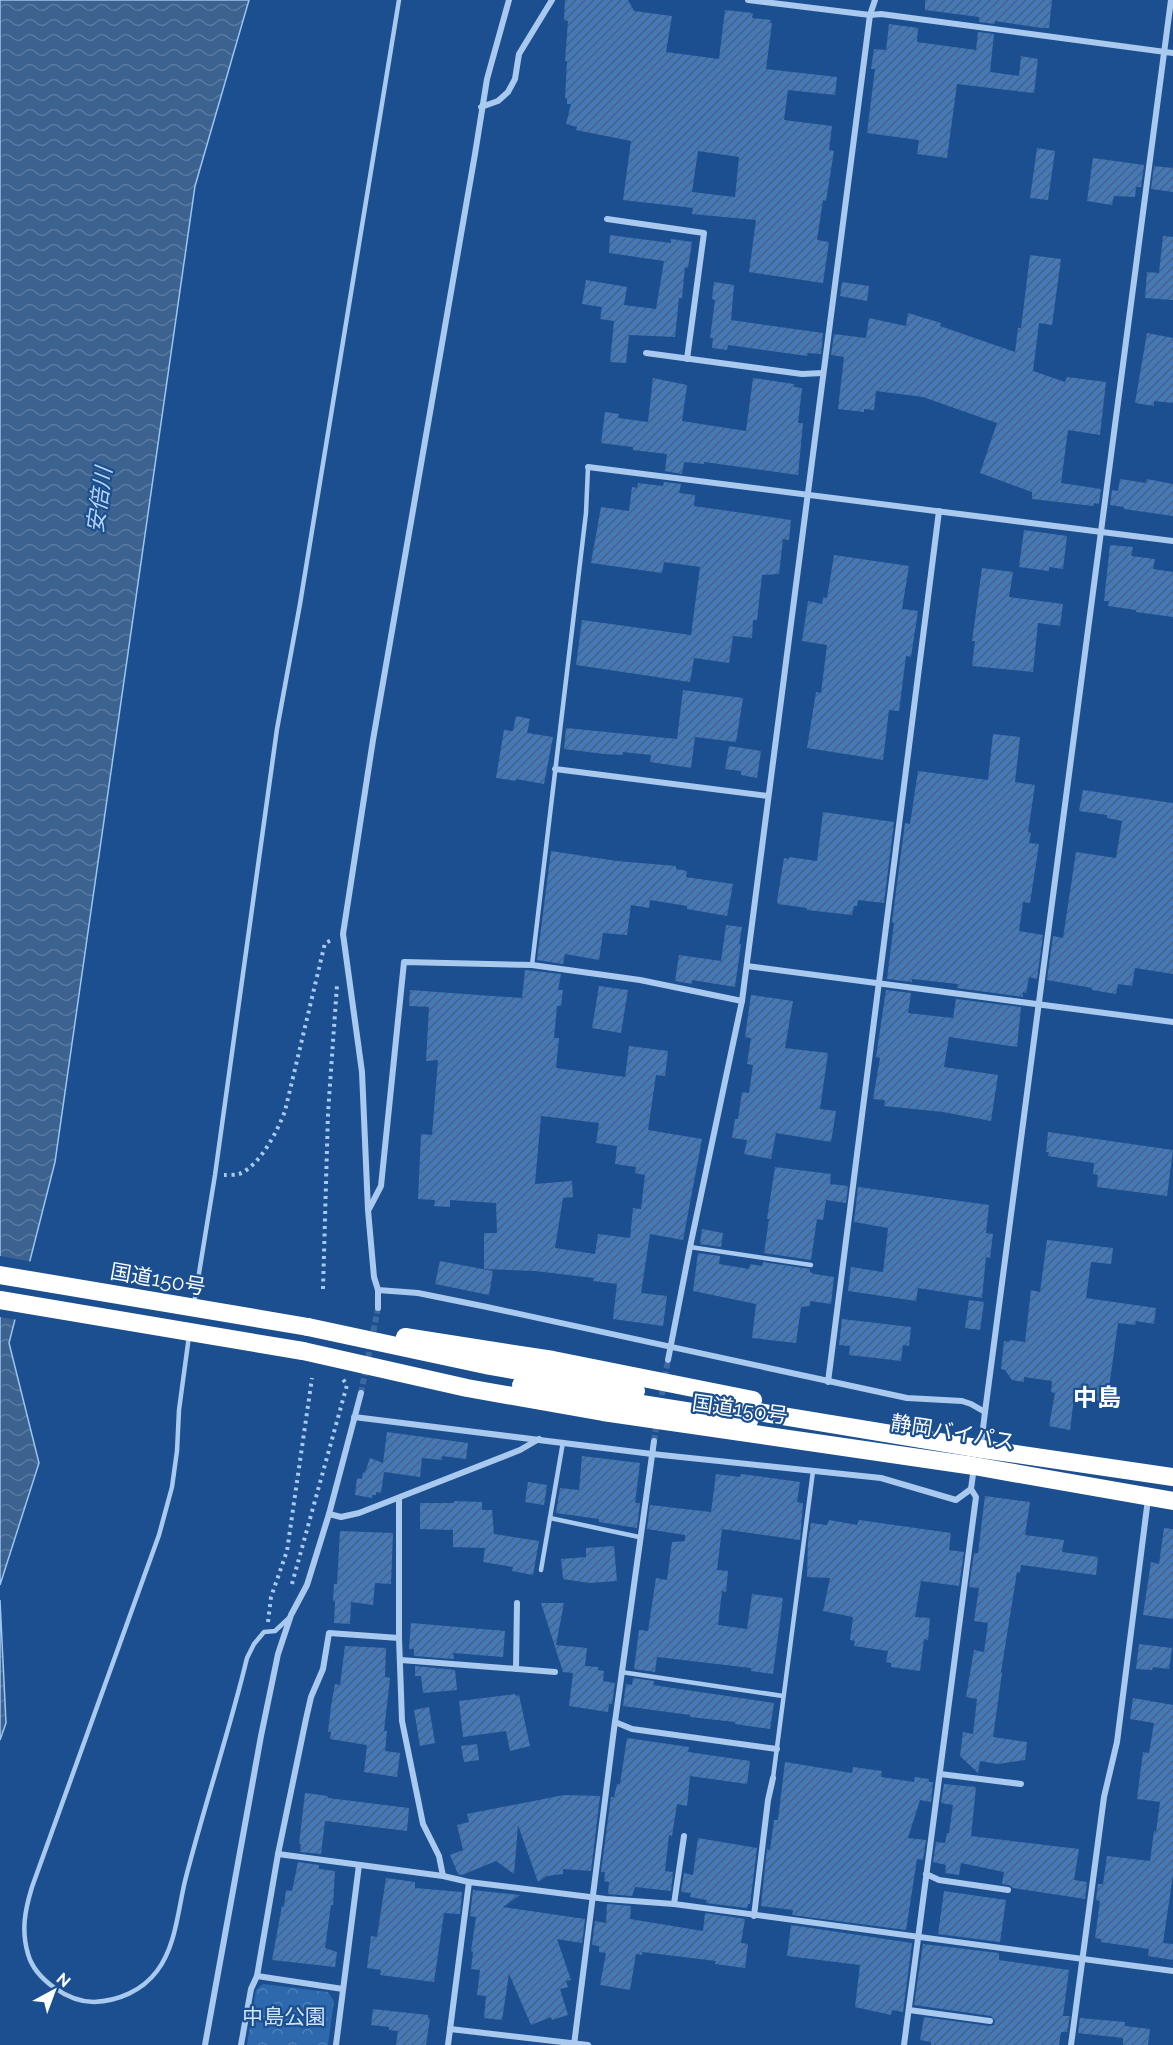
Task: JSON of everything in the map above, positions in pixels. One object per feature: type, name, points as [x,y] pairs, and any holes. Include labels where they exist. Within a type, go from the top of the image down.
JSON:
[{"type":"highway","name":"国道150号","points":[[0,1275],[308,1327],[490,1366],[725,1412]]},
{"type":"highway","name":"国道150号","points":[[0,1300],[303,1351],[725,1412]]},
{"type":"highway","name":"国道150号","points":[[308,1327],[442,1341],[553,1360],[981,1444],[1173,1467]]},
{"type":"highway","name":"国道150号","points":[[303,1351],[467,1388],[591,1410],[974,1466],[1173,1501]]},
{"type":"highway","name":"静岡バイパス","points":[[725,1412],[1173,1477]]},
{"type":"highway","name":"静岡バイパス","points":[[725,1412],[1173,1493]]},
{"type":"street","points":[[378,1308],[378,1290],[374,1277],[368,1210],[362,1072],[343,934],[373,740],[473,166],[481,107],[509,0]]},
{"type":"street","points":[[481,107],[498,101],[508,92],[515,79],[519,54],[552,0]]},
{"type":"street","points":[[748,0],[870,15],[881,14],[1173,53]]},
{"type":"street","points":[[668,1360],[742,1001],[870,15],[875,0]]},
{"type":"street","points":[[981,1444],[1172,0]]},
{"type":"street","points":[[607,219],[704,233],[687,359]]},
{"type":"street","points":[[646,353],[802,374],[824,373]]},
{"type":"street","points":[[588,467],[1173,541]]},
{"type":"street","points":[[828,1382],[877,983],[939,511]]},
{"type":"street","points":[[555,769],[768,796]]},
{"type":"street","points":[[368,1210],[381,1186],[404,962],[532,965],[640,980],[742,1001]]},
{"type":"street","points":[[747,966],[1173,1022]]},
{"type":"street","points":[[378,1290],[418,1293],[670,1345],[907,1398],[962,1401],[985,1412]]},
{"type":"street","points":[[205,2045],[278,1654],[291,1615],[307,1585],[329,1514],[361,1393]]},
{"type":"street","points":[[354,1417],[652,1454],[881,1478],[956,1500],[971,1489]]},
{"type":"street","points":[[329,1514],[342,1517],[399,1498],[520,1450],[539,1439]]},
{"type":"street","points":[[574,2044],[621,1672],[654,1441]]},
{"type":"street","points":[[904,2045],[976,1497],[971,1489],[974,1466]]},
{"type":"street","points":[[399,1498],[399,1638],[402,1721],[423,1824],[440,1856],[443,1876]]},
{"type":"street","points":[[1071,2045],[1104,1797],[1117,1742],[1148,1498]]},
{"type":"street","points":[[516,1669],[517,1603]]},
{"type":"street","points":[[241,2045],[250,1989],[257,1976],[278,1854],[306,1719],[311,1696],[323,1669],[329,1633],[399,1638]]},
{"type":"street","points":[[401,1660],[555,1672]]},
{"type":"street","points":[[615,1722],[632,1729],[777,1749]]},
{"type":"street","points":[[940,1774],[1021,1784]]},
{"type":"street","points":[[754,1916],[768,1800],[773,1778]]},
{"type":"street","points":[[674,1904],[684,1836]]},
{"type":"street","points":[[278,1854],[443,1876],[469,1882],[606,1899],[674,1904],[1173,1971]]},
{"type":"street","points":[[336,2045],[359,1865]]},
{"type":"street","points":[[926,1874],[939,1880],[1008,1890]]},
{"type":"street","points":[[448,2045],[469,1882]]},
{"type":"street","points":[[257,1976],[343,1989]]},
{"type":"street","points":[[909,2010],[990,2021]]},
{"type":"street","points":[[450,2029],[588,2045]]},
{"type":"lane","points":[[193,1309],[215,1175],[277,729],[300,604],[399,0]]},
{"type":"lane","points":[[532,965],[586,513],[588,467]]},
{"type":"lane","points":[[690,1247],[811,1265]]},
{"type":"lane","points":[[191,1320],[172,1486],[159,1535],[25,1910],[23,1932],[28,1956],[37,1972],[50,1984],[71,1996],[92,2002],[127,1996],[145,1985],[157,1971],[166,1956],[247,1658],[254,1644],[264,1632],[275,1631],[291,1615]]},
{"type":"lane","points":[[541,1570],[563,1442]]},
{"type":"lane","points":[[773,1778],[813,1471]]},
{"type":"lane","points":[[550,1518],[639,1537]]},
{"type":"lane","points":[[621,1672],[783,1696]]},
{"type":"path","points":[[215,1175],[239,1174],[264,1151],[278,1131],[285,1111],[325,943],[343,934]]},
{"type":"path","points":[[323,1289],[328,1113],[338,975]]},
{"type":"path","points":[[289,1591],[347,1385],[339,1374]]},
{"type":"path","points":[[272,1631],[268,1622],[271,1597],[287,1551],[312,1378]]},
{"type":"green space","name":"中島公園","points":[[263,1984],[328,1992],[334,2001],[328,2045],[247,2045],[256,1990]]},
{"type":"water","name":"安倍川","points":[[0,0],[249,0],[195,186],[55,1162],[9,1343],[39,1463],[0,1585]]},
{"type":"water","points":[[0,1600],[6,1723],[0,1740]]},
{"type":"pier","points":[[0,1256],[33,1262],[18,1320],[0,1317]]},
{"type":"building","points":[[565,0],[628,0],[634,11],[672,16],[666,52],[719,59],[725,10],[753,13],[752,18],[771,20],[770,23],[772,23],[766,69],[837,77],[835,95],[788,90],[784,120],[832,126],[829,150],[834,151],[817,240],[829,242],[823,283],[749,272],[756,220],[692,214],[693,208],[623,200],[631,141],[576,130],[577,127],[566,124],[571,104],[567,104],[565,98],[568,21],[564,20]],"holes":[[[698,151],[739,157],[735,197],[692,192]]]},
{"type":"building","points":[[925,0],[1052,0],[1049,28],[995,21],[995,24],[979,22],[979,17],[925,10]]},
{"type":"building","points":[[889,24],[918,28],[917,42],[976,50],[978,32],[994,34],[990,72],[1019,76],[1021,56],[1038,59],[1034,93],[957,84],[947,158],[917,154],[919,140],[867,133],[875,69],[871,69],[874,49],[886,50]]},
{"type":"building","points":[[1037,148],[1055,151],[1048,200],[1030,198]]},
{"type":"building","points":[[1093,158],[1144,165],[1141,187],[1136,187],[1135,197],[1114,196],[1112,205],[1087,201]]},
{"type":"building","points":[[1154,166],[1173,168],[1173,192],[1151,189]]},
{"type":"building","points":[[610,235],[671,243],[671,239],[692,242],[688,268],[685,267],[682,298],[679,298],[675,337],[629,335],[626,363],[610,362],[614,321],[600,319],[602,307],[582,304],[586,280],[627,287],[624,305],[656,309],[664,261],[609,253]]},
{"type":"building","points":[[1163,236],[1173,237],[1173,300],[1145,298],[1147,272],[1159,273]]},
{"type":"building","points":[[1030,255],[1061,259],[1052,325],[1039,323],[1033,371],[1065,382],[1067,377],[1106,382],[1100,435],[1068,430],[1061,483],[1101,489],[1099,504],[1094,503],[1093,506],[1032,499],[1032,492],[980,473],[997,423],[923,397],[876,391],[874,410],[864,409],[864,412],[838,409],[844,357],[831,355],[834,334],[866,338],[869,318],[906,326],[908,313],[941,323],[940,326],[1015,352],[1018,328],[1021,328]]},
{"type":"building","points":[[714,282],[734,285],[731,320],[823,333],[821,354],[808,353],[807,356],[728,345],[727,350],[712,348],[713,338],[710,338],[715,300],[712,299]]},
{"type":"building","points":[[842,282],[869,286],[867,301],[840,296]]},
{"type":"building","points":[[1147,333],[1173,338],[1173,403],[1154,401],[1154,406],[1135,403]]},
{"type":"building","points":[[653,378],[687,385],[682,421],[746,431],[753,378],[794,384],[794,387],[802,388],[798,423],[803,423],[798,475],[704,462],[704,464],[684,462],[682,474],[665,471],[667,454],[601,443],[605,412],[619,414],[618,418],[648,422]]},
{"type":"building","points":[[1120,479],[1146,483],[1147,479],[1173,484],[1173,516],[1110,505],[1112,490],[1118,491]]},
{"type":"building","points":[[664,482],[681,484],[679,493],[695,495],[694,506],[791,520],[789,540],[783,539],[779,574],[762,575],[757,620],[753,620],[752,638],[733,636],[729,663],[694,658],[690,682],[576,665],[582,620],[691,635],[700,567],[664,562],[662,573],[591,563],[601,507],[629,511],[632,487],[637,488],[638,483],[663,486]]},
{"type":"building","points":[[1024,530],[1067,536],[1063,569],[1049,567],[1049,571],[1019,567]]},
{"type":"building","points":[[1110,545],[1133,547],[1131,556],[1155,559],[1153,569],[1173,572],[1173,617],[1108,606],[1109,601],[1104,601]]},
{"type":"building","points":[[834,555],[909,566],[902,609],[918,611],[911,657],[906,656],[899,711],[889,710],[883,760],[807,748],[816,692],[821,693],[827,645],[802,641],[808,601],[822,604],[823,597],[827,598]]},
{"type":"building","points":[[982,568],[1013,572],[1009,597],[1063,604],[1060,626],[1038,623],[1033,672],[972,666],[975,641],[972,641]]},
{"type":"building","points":[[683,690],[743,698],[736,742],[695,737],[691,768],[650,762],[651,755],[623,752],[623,755],[604,754],[564,749],[566,728],[677,739]]},
{"type":"building","points":[[516,716],[530,719],[527,733],[553,737],[544,784],[496,778],[504,730],[513,731]]},
{"type":"building","points":[[993,734],[1020,737],[1015,782],[1035,785],[1028,832],[1031,833],[1029,843],[1039,844],[1030,903],[1023,902],[1019,931],[1043,935],[1037,979],[1029,977],[1023,997],[957,988],[958,984],[887,979],[905,823],[910,824],[918,771],[988,780]]},
{"type":"building","points":[[729,746],[761,751],[757,778],[741,775],[741,771],[725,769]]},
{"type":"building","points":[[1083,790],[1173,803],[1173,974],[1135,968],[1132,986],[1118,984],[1116,994],[1047,980],[1053,936],[1063,938],[1076,852],[1116,858],[1122,821],[1107,818],[1107,815],[1079,811]]},
{"type":"building","points":[[823,812],[894,822],[884,903],[858,900],[852,915],[778,904],[784,858],[817,861]]},
{"type":"building","points":[[551,851],[617,861],[676,866],[676,869],[687,871],[686,877],[733,884],[727,916],[650,900],[649,908],[631,905],[627,935],[603,933],[599,960],[565,954],[563,964],[537,960]]},
{"type":"building","points":[[726,925],[742,927],[735,987],[692,980],[692,984],[675,981],[679,955],[721,961]]},
{"type":"building","points":[[525,970],[561,974],[558,990],[563,990],[561,1006],[557,1006],[554,1038],[559,1038],[556,1068],[625,1077],[629,1046],[668,1051],[665,1076],[656,1075],[648,1130],[702,1139],[683,1240],[650,1234],[641,1293],[667,1296],[663,1326],[613,1319],[617,1284],[593,1281],[594,1278],[535,1271],[484,1269],[484,1233],[497,1233],[496,1203],[450,1200],[450,1207],[434,1206],[435,1200],[418,1199],[421,1134],[432,1135],[438,1060],[426,1061],[429,1007],[409,1006],[410,990],[522,998]],"holes":[[[541,1116],[599,1123],[596,1143],[617,1146],[615,1164],[636,1167],[635,1173],[645,1175],[641,1209],[633,1208],[630,1238],[598,1234],[595,1254],[555,1248],[563,1198],[573,1197],[572,1181],[535,1184]]]},
{"type":"building","points":[[599,986],[628,990],[621,1033],[592,1028]]},
{"type":"building","points":[[886,990],[911,993],[908,1013],[953,1018],[956,999],[1021,1007],[1017,1047],[949,1037],[944,1067],[998,1075],[991,1121],[943,1112],[884,1106],[885,1100],[873,1099],[880,1058],[876,1057]]},
{"type":"building","points":[[751,995],[793,1001],[785,1048],[828,1053],[820,1109],[836,1111],[831,1142],[776,1133],[771,1159],[744,1154],[747,1140],[732,1138],[735,1119],[738,1119],[742,1092],[749,1093],[753,1065],[747,1064],[751,1038],[745,1037]]},
{"type":"building","points":[[1048,1132],[1173,1150],[1167,1196],[1097,1187],[1098,1175],[1093,1174],[1094,1163],[1048,1156],[1049,1152],[1046,1152]]},
{"type":"building","points":[[775,1167],[831,1174],[830,1184],[848,1186],[846,1203],[826,1200],[823,1220],[817,1219],[811,1260],[764,1253]]},
{"type":"building","points":[[858,1187],[989,1205],[986,1233],[993,1234],[990,1258],[986,1257],[982,1298],[918,1288],[916,1301],[848,1291],[851,1267],[883,1272],[888,1228],[854,1222]]},
{"type":"building","points":[[702,1229],[723,1233],[721,1247],[700,1244]]},
{"type":"building","points":[[1047,1240],[1113,1248],[1111,1264],[1091,1262],[1086,1298],[1156,1308],[1154,1324],[1136,1321],[1135,1325],[1118,1323],[1107,1402],[1074,1398],[1070,1430],[1049,1426],[1055,1393],[1051,1392],[1052,1381],[1024,1377],[1024,1382],[1012,1380],[1005,1370],[1001,1369],[1004,1341],[1025,1342],[1031,1290],[1040,1292]]},
{"type":"building","points":[[698,1253],[720,1256],[719,1264],[749,1269],[750,1264],[762,1266],[763,1262],[810,1269],[810,1272],[814,1274],[834,1277],[831,1304],[810,1301],[810,1306],[801,1307],[796,1343],[752,1338],[756,1304],[693,1291]]},
{"type":"building","points":[[440,1261],[493,1271],[489,1295],[435,1284]]},
{"type":"building","points":[[969,1300],[984,1302],[980,1330],[965,1328]]},
{"type":"building","points":[[842,1319],[911,1327],[909,1346],[903,1345],[901,1361],[849,1355],[850,1346],[839,1345]]},
{"type":"building","points":[[387,1432],[468,1443],[466,1459],[442,1456],[442,1460],[422,1458],[420,1477],[384,1472],[381,1493],[376,1492],[372,1498],[355,1495],[357,1478],[362,1479],[370,1458],[383,1463]]},
{"type":"building","points":[[582,1456],[640,1463],[635,1503],[640,1503],[637,1528],[599,1522],[599,1519],[556,1513],[560,1488],[579,1490]]},
{"type":"building","points":[[716,1474],[740,1477],[741,1474],[800,1482],[797,1502],[803,1503],[800,1540],[722,1529],[717,1570],[728,1571],[726,1592],[722,1591],[718,1625],[747,1629],[752,1594],[783,1598],[773,1674],[751,1671],[751,1668],[657,1657],[655,1672],[634,1669],[639,1630],[648,1631],[656,1578],[667,1580],[672,1542],[685,1541],[685,1535],[647,1529],[650,1505],[711,1512]]},
{"type":"building","points":[[528,1482],[547,1485],[544,1505],[525,1502]]},
{"type":"building","points":[[985,1496],[1030,1502],[1025,1535],[1064,1540],[1062,1552],[1098,1557],[1096,1575],[1021,1565],[1020,1573],[1017,1572],[993,1737],[1027,1742],[1025,1760],[998,1764],[980,1761],[978,1773],[960,1756],[963,1732],[973,1734],[977,1699],[966,1697],[974,1650],[984,1652],[988,1623],[974,1621],[979,1588],[969,1587],[974,1553],[978,1553]]},
{"type":"building","points":[[454,1501],[482,1502],[482,1510],[492,1510],[494,1534],[539,1541],[533,1575],[512,1571],[513,1567],[483,1562],[485,1548],[453,1547],[453,1530],[420,1529],[420,1503],[454,1503]]},
{"type":"building","points":[[829,1520],[857,1525],[859,1520],[951,1533],[949,1550],[964,1552],[959,1586],[921,1581],[915,1617],[930,1618],[928,1640],[924,1639],[920,1671],[891,1667],[891,1663],[886,1662],[888,1651],[854,1646],[855,1641],[850,1640],[853,1617],[823,1611],[830,1578],[807,1577],[808,1541],[811,1523],[827,1525]]},
{"type":"building","points":[[1164,1528],[1173,1529],[1173,1619],[1143,1615],[1151,1562],[1159,1564]]},
{"type":"building","points":[[340,1531],[393,1533],[391,1584],[375,1583],[373,1605],[351,1602],[350,1624],[334,1623],[334,1584],[337,1584]]},
{"type":"building","points":[[614,1546],[617,1581],[589,1583],[563,1579],[561,1559],[586,1557],[586,1548]]},
{"type":"building","points":[[541,1603],[564,1603],[556,1645],[587,1648],[585,1666],[598,1667],[598,1670],[604,1671],[603,1681],[615,1683],[612,1704],[609,1704],[608,1712],[569,1706],[573,1673],[563,1672]]},
{"type":"building","points":[[411,1623],[505,1631],[503,1657],[453,1653],[454,1659],[414,1656],[414,1649],[409,1649]]},
{"type":"building","points":[[1139,1644],[1172,1648],[1169,1669],[1153,1667],[1152,1670],[1136,1669]]},
{"type":"building","points":[[345,1646],[386,1648],[385,1677],[390,1678],[384,1731],[387,1731],[385,1751],[400,1753],[397,1777],[364,1772],[367,1745],[330,1739],[331,1732],[328,1732],[331,1706],[335,1684],[340,1685]]},
{"type":"building","points":[[415,1666],[455,1670],[457,1690],[423,1693],[421,1676],[415,1676]]},
{"type":"building","points":[[633,1678],[654,1681],[653,1685],[774,1703],[770,1729],[623,1706],[626,1684],[632,1685]]},
{"type":"building","points":[[519,1695],[530,1746],[510,1751],[506,1731],[463,1737],[459,1701]]},
{"type":"building","points":[[1133,1698],[1173,1705],[1173,1875],[1163,1943],[1173,1944],[1173,1960],[1148,1956],[1149,1949],[1101,1942],[1101,1939],[1095,1938],[1100,1901],[1096,1900],[1098,1884],[1103,1884],[1107,1856],[1150,1861],[1154,1831],[1156,1832],[1160,1802],[1137,1799],[1143,1752],[1149,1753],[1154,1723],[1130,1719]]},
{"type":"building","points":[[429,1707],[435,1743],[420,1746],[414,1710]]},
{"type":"building","points":[[627,1738],[689,1747],[688,1752],[750,1761],[747,1784],[690,1776],[687,1806],[677,1804],[672,1836],[669,1835],[665,1871],[673,1872],[671,1891],[635,1887],[632,1896],[608,1894],[609,1882],[604,1881],[605,1872],[601,1872],[611,1797],[614,1797],[617,1784],[620,1784]]},
{"type":"building","points":[[477,1744],[479,1760],[464,1762],[461,1746]]},
{"type":"building","points":[[785,1762],[852,1773],[853,1767],[882,1771],[881,1777],[914,1782],[915,1777],[929,1779],[929,1782],[933,1782],[931,1802],[920,1800],[908,1838],[926,1840],[923,1860],[917,1859],[906,1930],[792,1915],[793,1910],[761,1906],[767,1849],[770,1850],[774,1820],[778,1820]]},
{"type":"building","points":[[944,1784],[976,1787],[971,1836],[1079,1849],[1074,1880],[1087,1882],[1085,1899],[1013,1888],[1002,1884],[1004,1872],[961,1863],[959,1875],[945,1873],[946,1865],[933,1862],[936,1842],[945,1843],[947,1833],[949,1833],[953,1805],[941,1803]]},
{"type":"building","points":[[305,1793],[409,1808],[407,1831],[325,1821],[321,1854],[300,1852]]},
{"type":"building","points":[[564,1795],[600,1796],[591,1871],[563,1869],[563,1874],[547,1876],[538,1882],[518,1825],[514,1874],[496,1861],[462,1875],[458,1874],[450,1855],[463,1850],[457,1825],[469,1822],[467,1814]]},
{"type":"building","points":[[698,1838],[757,1848],[750,1904],[747,1908],[706,1903],[707,1900],[690,1897],[691,1893],[681,1892],[684,1873],[693,1875]]},
{"type":"building","points":[[298,1862],[319,1865],[319,1869],[335,1871],[333,1905],[331,1905],[325,1948],[337,1952],[335,1967],[272,1960],[286,1890],[292,1891]]},
{"type":"building","points":[[386,1878],[415,1882],[415,1888],[462,1892],[460,1914],[444,1913],[434,1982],[380,1975],[381,1970],[367,1968],[371,1936],[377,1937]]},
{"type":"building","points":[[473,1890],[520,1895],[503,1907],[585,1919],[582,1943],[557,1939],[571,1980],[566,1981],[568,1987],[560,1989],[568,2015],[552,2020],[551,2017],[531,2025],[509,1974],[502,2020],[484,2018],[486,1996],[477,1995],[480,1970],[471,1969],[476,1917],[470,1916]]},
{"type":"building","points":[[944,1891],[1006,1900],[1000,1942],[938,1934]]},
{"type":"building","points":[[607,1904],[631,1906],[630,1919],[703,1931],[705,1913],[745,1919],[741,1943],[748,1944],[745,1968],[715,1964],[716,1961],[642,1952],[642,1955],[636,1954],[630,1990],[600,1985],[606,1953],[599,1952],[599,1946],[592,1945],[595,1921],[606,1923]]},
{"type":"building","points":[[791,1925],[912,1943],[903,2012],[892,2010],[891,2015],[855,2007],[860,1965],[787,1956]]},
{"type":"building","points":[[923,1944],[999,1953],[999,1960],[1069,1970],[1063,2016],[1070,2016],[1067,2032],[1061,2032],[1059,2045],[931,2045],[931,2042],[920,2040],[924,2017],[989,2026],[994,2025],[995,2021],[991,2016],[914,2005]]},
{"type":"building","points":[[373,2009],[428,2015],[430,2019],[426,2045],[396,2045],[398,2031],[389,2030],[389,2027],[371,2025]]},
{"type":"building","points":[[1080,2018],[1125,2022],[1125,2026],[1150,2029],[1148,2045],[1123,2045],[1123,2038],[1078,2033]]},
{"type":"tunnel","points":[[361,1393],[378,1308]]},
{"type":"tunnel","points":[[660,1404],[668,1360]]},
{"type":"tunnel","points":[[654,1441],[657,1423]]},
{"type":"district","name":"中島","points":[[1097,1397]]}]
